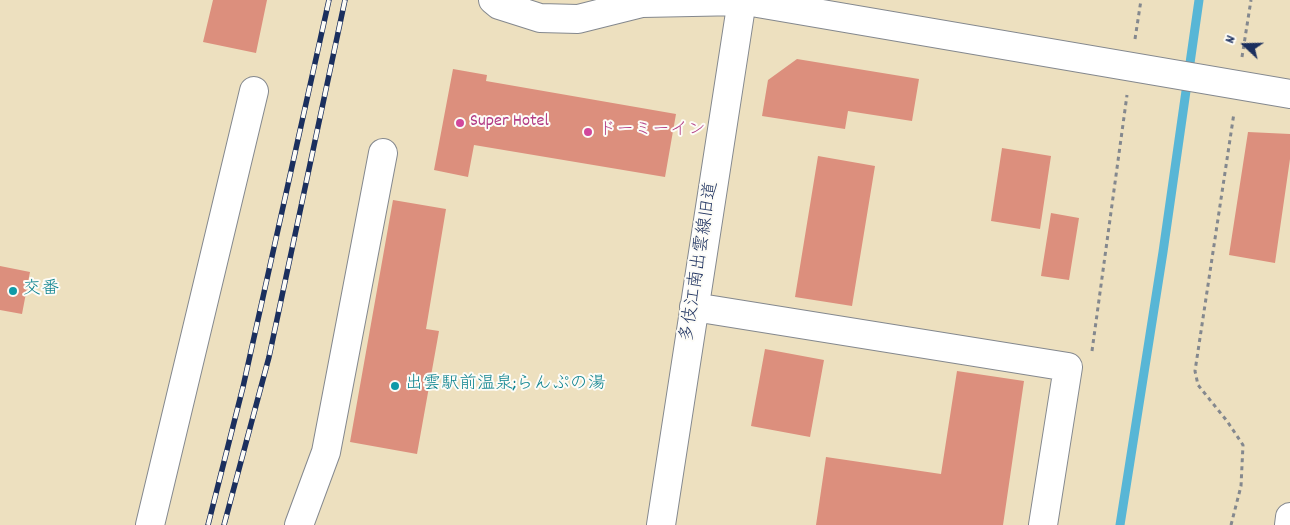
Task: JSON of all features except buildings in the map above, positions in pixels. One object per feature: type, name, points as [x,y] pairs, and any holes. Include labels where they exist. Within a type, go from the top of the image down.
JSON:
[{"type":"street","points":[[493,0],[499,5],[540,18],[578,19],[642,3],[741,0],[1290,94]]},
{"type":"street","name":"多伎江南出雲線旧道","points":[[661,525],[741,0]]},
{"type":"street","points":[[150,525],[254,91]]},
{"type":"street","points":[[299,525],[326,452],[384,153]]},
{"type":"street","points":[[694,307],[1068,367],[1043,525]]},
{"type":"street","points":[[1289,525],[1290,517]]},
{"type":"path","points":[[1090,359],[1137,68],[1141,0]]},
{"type":"path","points":[[1231,525],[1241,486],[1243,445],[1227,421],[1198,385],[1195,371],[1229,83],[1251,0]]},
{"type":"waterway","points":[[1120,525],[1163,252],[1199,0]]},
{"type":"railway","points":[[208,525],[243,387],[329,0]]},
{"type":"railway","points":[[224,525],[269,357],[345,0]]},
{"type":"place","name":"Super Hotel","points":[[460,123]]},
{"type":"place","name":"ドーミーイン","points":[[588,132]]},
{"type":"place","name":"交番","points":[[13,291]]},
{"type":"place","name":"出雲駅前温泉;らんぷの湯","points":[[395,386]]}]
